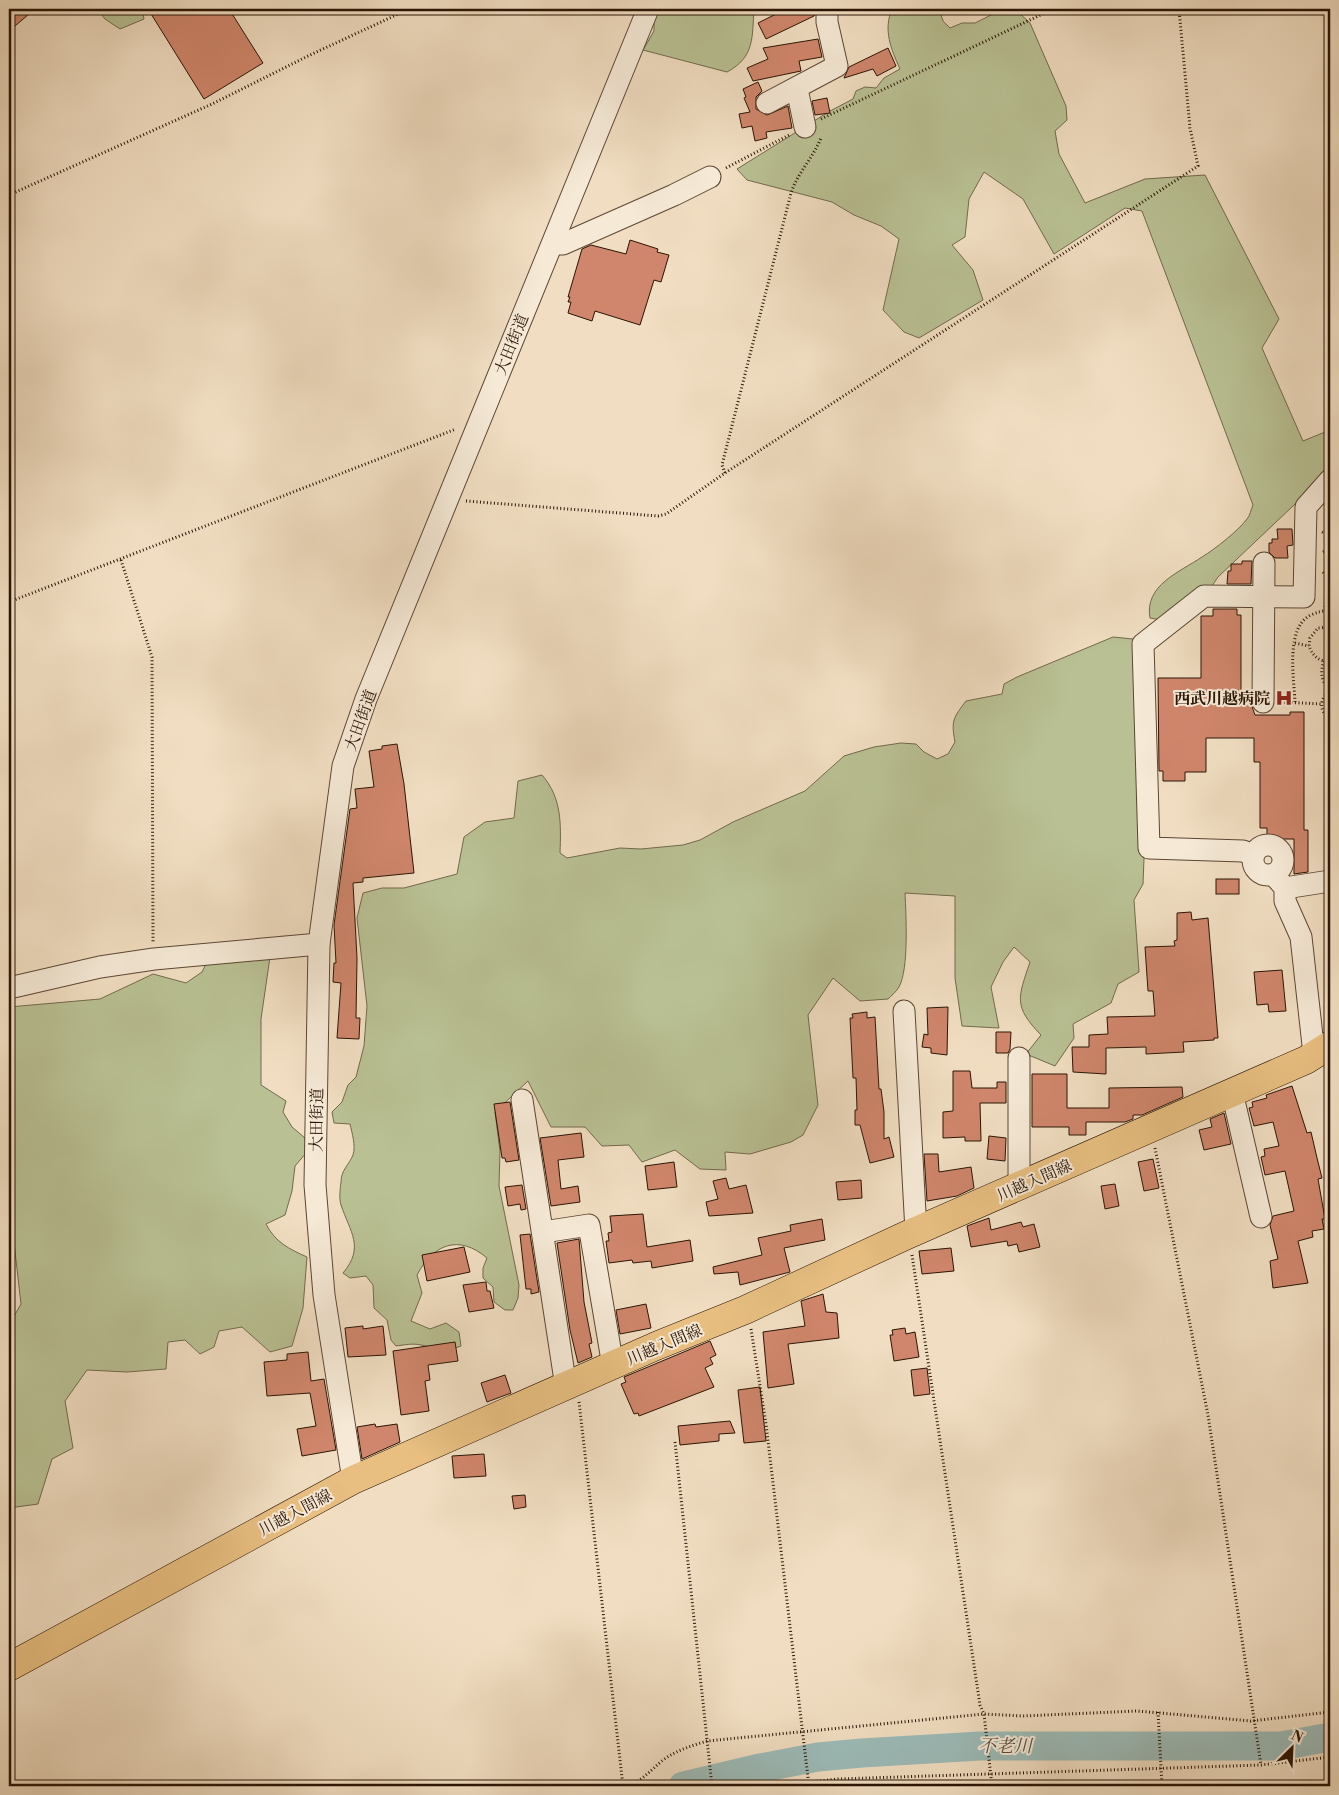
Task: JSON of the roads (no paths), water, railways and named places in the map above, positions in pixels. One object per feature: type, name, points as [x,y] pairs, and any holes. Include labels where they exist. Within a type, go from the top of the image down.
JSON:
[{"type":"main road","name":"川越入間線","points":[[9,1667],[353,1480],[745,1310],[911,1233],[1150,1129],[1322,1050]]},
{"type":"street","name":"大田街道","points":[[353,1480],[324,1295],[315,1186],[319,944],[343,766],[366,700],[648,9]]},
{"type":"street","points":[[766,103],[837,66],[827,22],[827,9]]},
{"type":"street","points":[[796,89],[816,128]]},
{"type":"street","points":[[553,244],[563,244],[710,177]]},
{"type":"street","points":[[1322,1050],[1301,937],[1285,901],[1279,881],[1283,860],[1279,849],[1268,845],[1262,846],[1253,855],[1243,851],[1149,848],[1143,644],[1204,596],[1304,597],[1306,507],[1330,480]]},
{"type":"street","points":[[1263,702],[1264,563]]},
{"type":"street","points":[[1279,881],[1330,881]]},
{"type":"street","points":[[9,988],[100,967],[319,944]]},
{"type":"street","points":[[904,1011],[911,1233]]},
{"type":"street","points":[[1019,1058],[1019,1186]]},
{"type":"street","points":[[1232,1092],[1261,1217]]},
{"type":"street","points":[[522,1100],[543,1232],[571,1385]]},
{"type":"street","points":[[543,1232],[588,1225],[613,1366]]},
{"type":"waterway","name":"不老川","points":[[683,1786],[818,1757],[862,1753],[980,1746],[1281,1746],[1330,1737]]},
{"type":"place","name":"西武川越病院","points":[[1284,698]]}]
